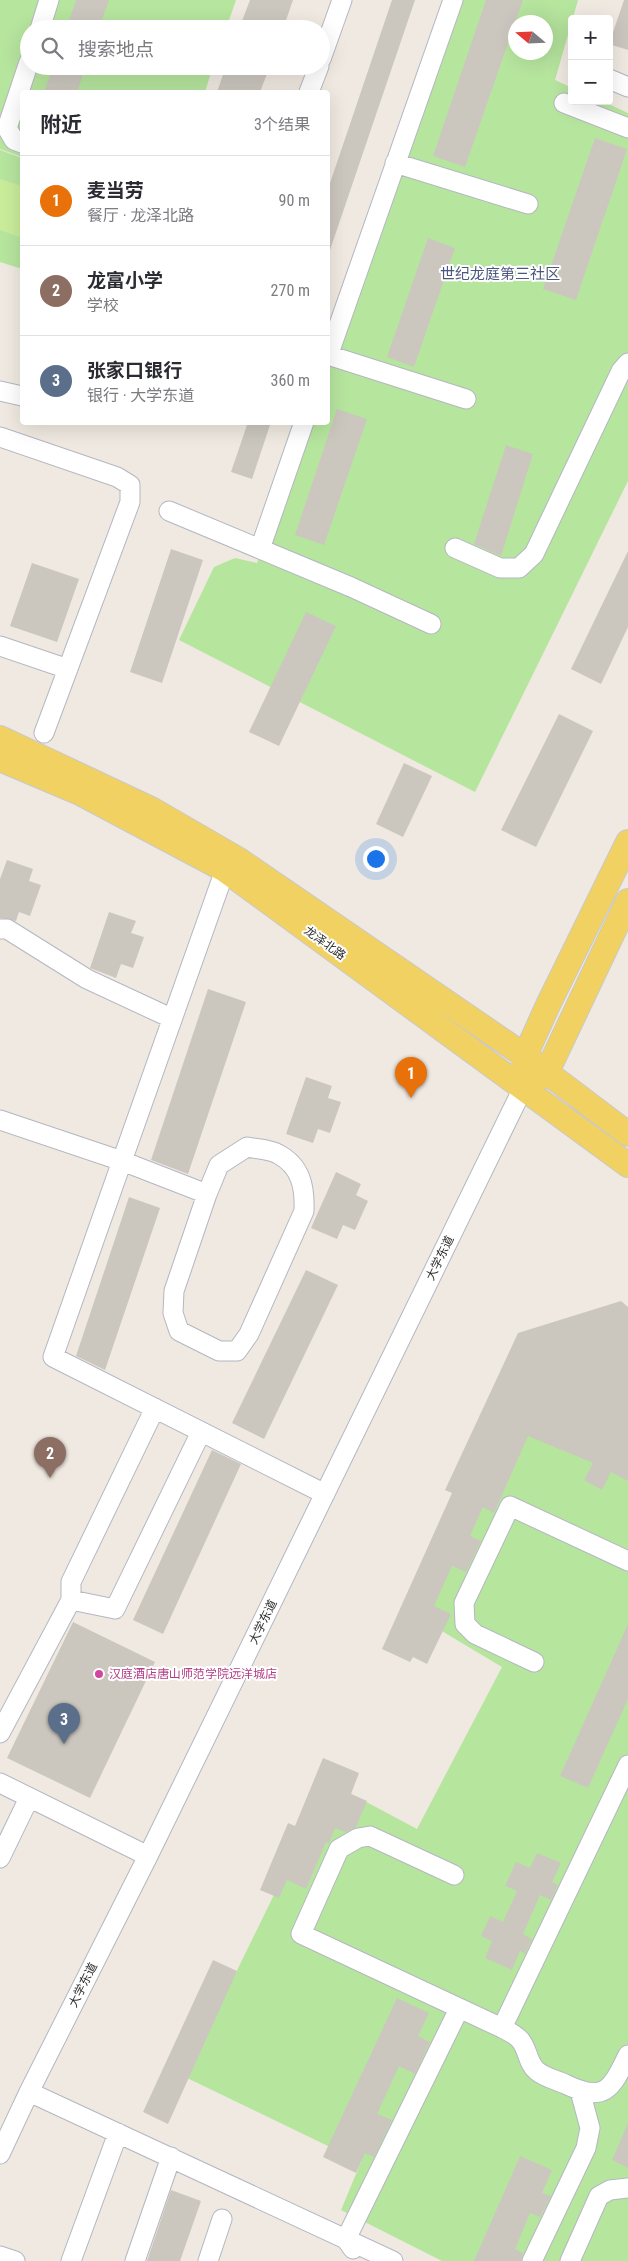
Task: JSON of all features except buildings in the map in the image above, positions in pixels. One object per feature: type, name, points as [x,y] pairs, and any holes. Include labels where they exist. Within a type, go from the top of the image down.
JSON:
[{"type":"main road","name":"龙泽北路","points":[[0,738],[151,810],[525,1056],[546,1074],[628,1134]]},
{"type":"main road","name":"龙泽北路","points":[[0,759],[232,865],[523,1088],[628,1165]]},
{"type":"main road","name":"大学东道","points":[[523,1088],[525,1056],[628,842]]},
{"type":"main road","points":[[523,1088],[546,1074],[628,901]]},
{"type":"street","points":[[43,20],[49,0]]},
{"type":"street","points":[[330,34],[342,0]]},
{"type":"street","points":[[330,350],[453,0]]},
{"type":"street","points":[[20,142],[14,140],[7,128],[25,75]]},
{"type":"street","points":[[310,90],[315,75]]},
{"type":"street","points":[[613,81],[628,87]]},
{"type":"street","points":[[564,103],[628,128]]},
{"type":"street","points":[[395,163],[528,204]]},
{"type":"street","points":[[330,357],[466,399]]},
{"type":"street","points":[[455,548],[500,568],[519,568],[534,554],[621,371],[628,363]]},
{"type":"street","points":[[0,391],[20,396]]},
{"type":"street","points":[[260,549],[303,425]]},
{"type":"street","points":[[0,437],[117,477],[130,485],[130,502],[44,733]]},
{"type":"street","points":[[169,511],[351,587],[432,624]]},
{"type":"street","points":[[0,646],[68,669]]},
{"type":"street","points":[[232,865],[171,1018],[53,1357],[325,1494]]},
{"type":"street","points":[[0,929],[7,929],[86,979],[171,1018]]},
{"type":"street","name":"大学东道","points":[[0,2154],[29,2092],[148,1856],[523,1088]]},
{"type":"street","points":[[0,1120],[122,1161],[207,1194]]},
{"type":"street","points":[[246,1147],[277,1153],[298,1170],[304,1191],[304,1211],[249,1334],[237,1351],[219,1351],[179,1330],[173,1314],[174,1291],[207,1194],[219,1165],[246,1147]]},
{"type":"street","points":[[0,1733],[71,1600],[71,1582],[155,1408]]},
{"type":"street","points":[[71,1600],[115,1609],[201,1432]]},
{"type":"street","points":[[534,1662],[474,1634],[465,1624],[464,1603],[510,1506],[628,1562]]},
{"type":"street","points":[[502,2028],[628,1765]]},
{"type":"street","points":[[0,1783],[148,1856]]},
{"type":"street","points":[[0,1858],[29,1798]]},
{"type":"street","points":[[454,1876],[370,1836],[358,1838],[340,1848],[301,1934],[520,2038],[537,2072],[580,2091],[590,2093],[603,2091],[615,2082],[628,2055]]},
{"type":"street","points":[[346,2239],[459,2009]]},
{"type":"street","points":[[532,2261],[586,2148],[590,2128],[580,2091]]},
{"type":"street","points":[[29,2092],[393,2261]]},
{"type":"street","points":[[71,2261],[118,2133]]},
{"type":"street","points":[[136,2261],[171,2158]]},
{"type":"street","points":[[570,2261],[599,2196],[610,2190],[628,2188]]},
{"type":"street","points":[[208,2261],[222,2219]]},
{"type":"street","points":[[346,2239],[363,2261]]},
{"type":"street","points":[[0,2256],[14,2261]]},
{"type":"green space","points":[[0,0],[236,0],[229,20],[20,20],[20,75],[210,75],[206,90],[20,90],[20,156],[0,149]]},
{"type":"green space","points":[[461,0],[578,0],[574,15],[568,15],[568,35],[555,80],[568,86],[568,105],[611,105],[628,113],[628,481],[475,792],[179,640],[214,567],[235,558],[257,563],[307,425],[330,425],[330,362]]},
{"type":"green space","points":[[0,150],[20,157],[20,268],[0,262]]},
{"type":"green space","points":[[0,179],[20,185],[20,237],[0,230]]},
{"type":"green space","points":[[628,1416],[628,2261],[442,2261],[341,2210],[361,2162],[185,2077],[329,1782],[417,1829],[502,1667],[410,1612],[524,1417]]},
{"type":"place","name":"麦当劳","points":[[411,1098]]},
{"type":"place","name":"龙富小学","points":[[50,1478]]},
{"type":"place","name":"汉庭酒店唐山师范学院远洋城店","points":[[99,1674]]},
{"type":"place","name":"张家口银行","points":[[64,1744]]},
{"type":"district","name":"世纪龙庭第三社区","points":[[500,274]]}]
